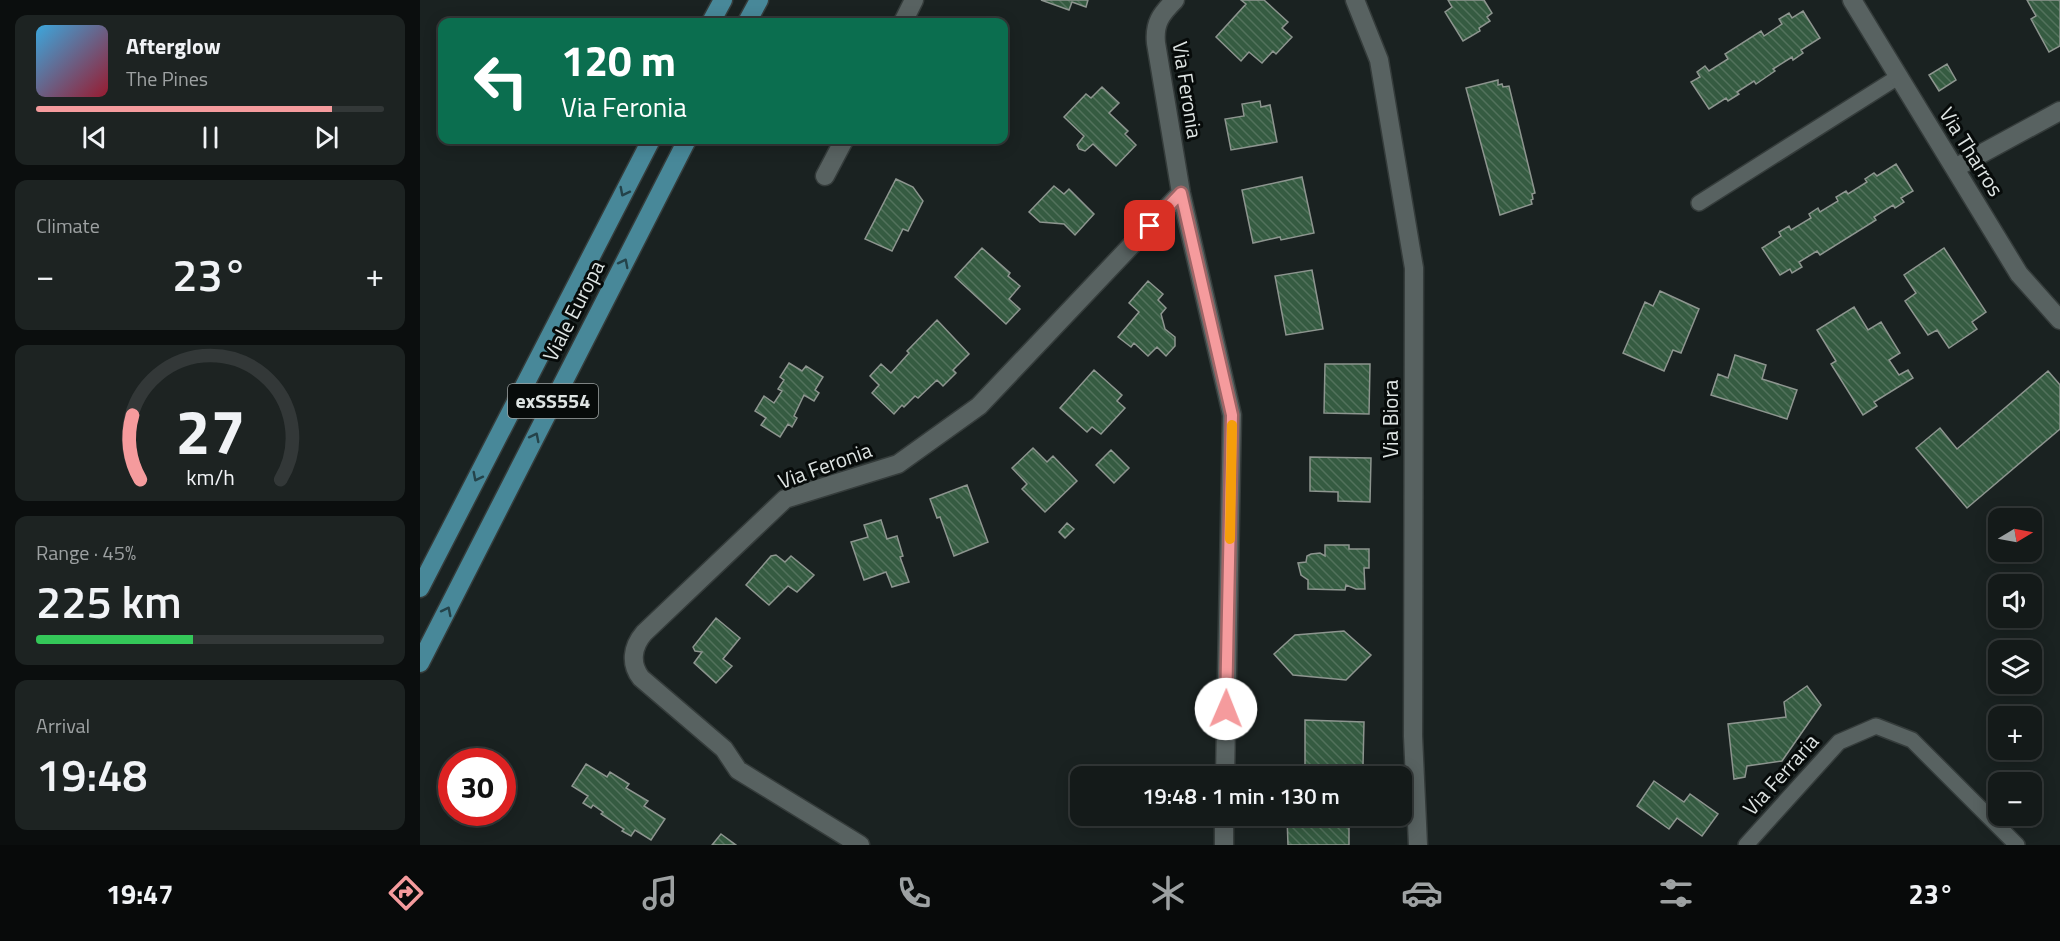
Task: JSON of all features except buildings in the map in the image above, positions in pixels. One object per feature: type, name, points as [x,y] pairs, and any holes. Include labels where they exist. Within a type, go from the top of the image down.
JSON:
[{"type":"main road","points":[[713,18],[723,0]]},
{"type":"main road","points":[[749,18],[759,0]]},
{"type":"main road","name":"Viale Europa","points":[[420,588],[649,144]]},
{"type":"main road","name":"Viale Europa","points":[[420,663],[685,144]]},
{"type":"street","points":[[905,18],[914,0]]},
{"type":"street","name":"Via Feronia","points":[[1175,0],[1161,15],[1155,33],[1181,193],[1232,415],[1225,766]]},
{"type":"street","name":"Via Biora","points":[[1355,0],[1379,60],[1414,268],[1413,736],[1418,845]]},
{"type":"street","name":"Via Tharros","points":[[1852,0],[2019,274],[2060,320]]},
{"type":"street","points":[[1955,168],[2060,111]]},
{"type":"street","points":[[825,176],[842,144]]},
{"type":"street","name":"Via Feronia","points":[[860,845],[738,770],[724,748],[638,674],[633,658],[634,648],[639,639],[785,500],[898,464],[979,406],[1181,193]]},
{"type":"street","points":[[1224,826],[1224,845]]},
{"type":"lane","points":[[1700,203],[1898,76]]},
{"type":"lane","name":"Via Ferraria","points":[[1746,845],[1839,742],[1876,726],[1912,740],[2018,845]]},
{"type":"slow traffic","points":[[1230,539],[1232,425]]},
{"type":"route","points":[[1150,226],[1181,193],[1232,415],[1226,709]]}]
